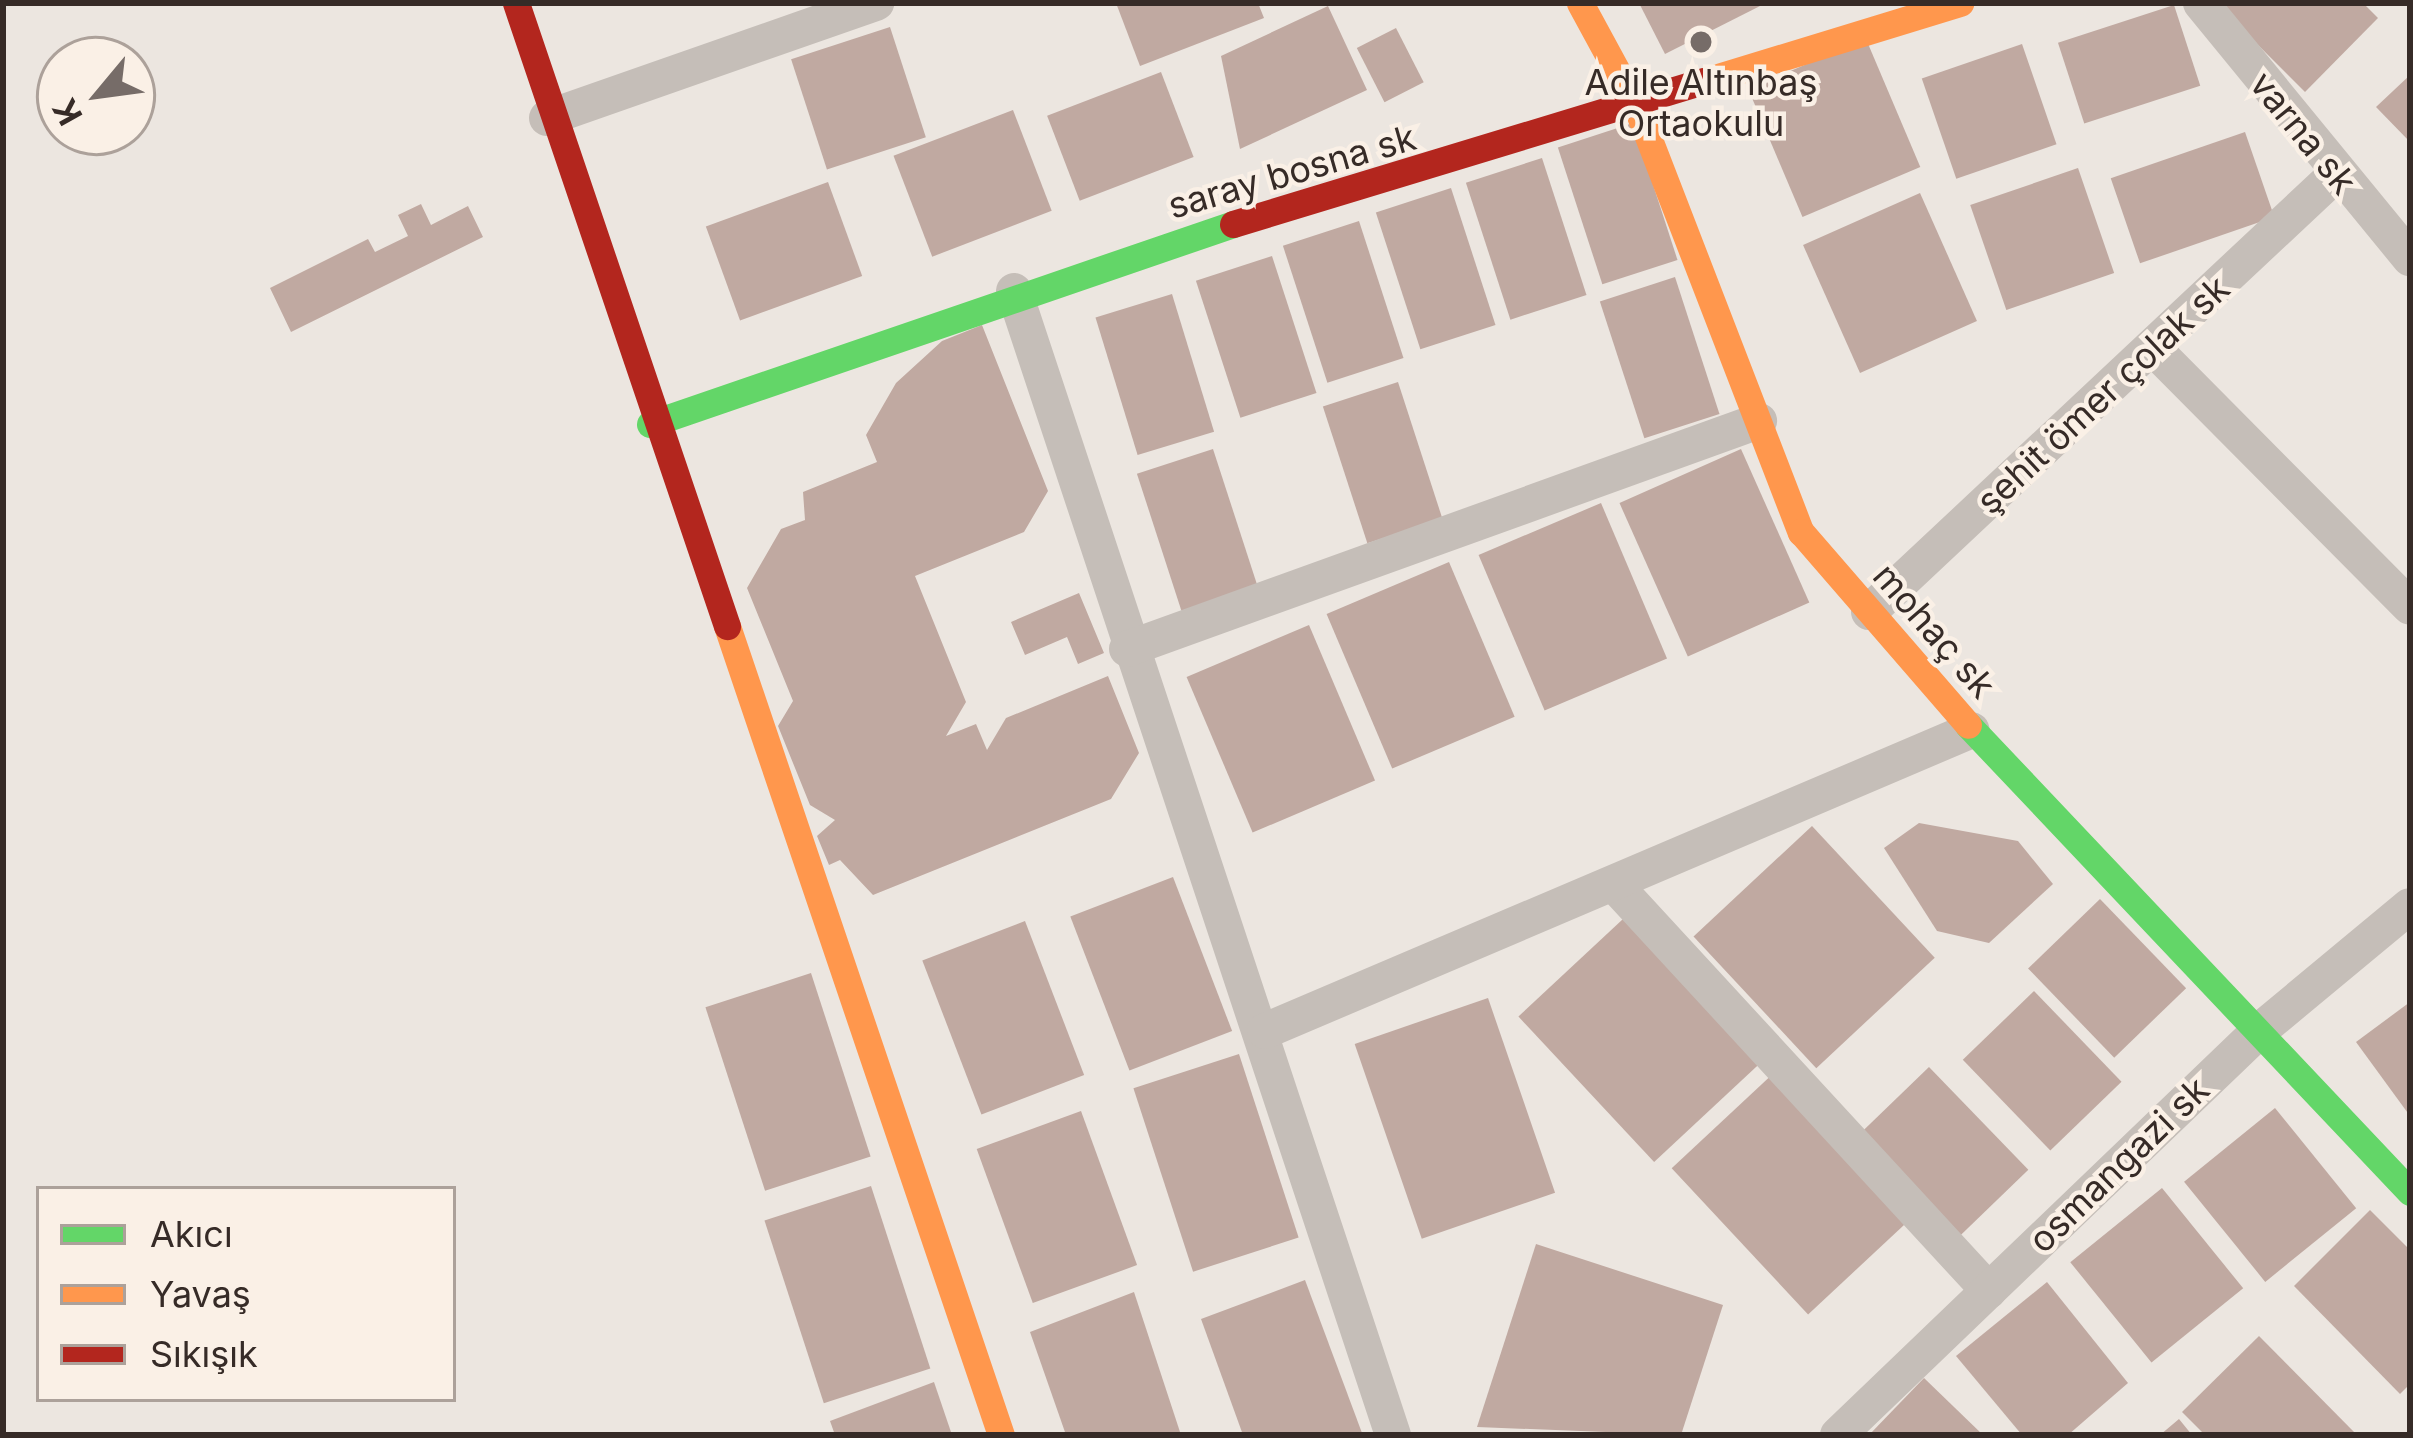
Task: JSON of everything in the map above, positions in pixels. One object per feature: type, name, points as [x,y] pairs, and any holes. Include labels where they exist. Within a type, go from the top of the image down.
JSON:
[{"type":"street","points":[[516,3],[547,118],[650,424],[1001,1435]]},
{"type":"street","points":[[547,118],[876,3]]},
{"type":"street","name":"mohaç sk","points":[[1580,3],[1637,108],[1801,532],[1972,730],[2410,1192]]},
{"type":"street","name":"saray bosna sk","points":[[650,424],[1014,291],[1637,108],[1960,3]]},
{"type":"street","name":"varna sk","points":[[2201,3],[2334,176],[2410,258]]},
{"type":"street","name":"şehit ömer çolak sk","points":[[1869,612],[2154,350],[2334,176]]},
{"type":"street","points":[[1014,291],[1127,649],[1265,1031],[1393,1435]]},
{"type":"street","points":[[2154,350],[2410,607]]},
{"type":"street","points":[[1127,649],[1759,421]]},
{"type":"street","points":[[1265,1031],[1972,730]]},
{"type":"street","points":[[1614,884],[1989,1291]]},
{"type":"street","name":"osmangazi sk","points":[[1838,1435],[2258,1032],[2410,906]]},
{"type":"building","points":[[1116,3],[1258,3],[1264,18],[1140,66]]},
{"type":"building","points":[[1639,3],[1766,3],[1665,54]]},
{"type":"building","points":[[2216,3],[2363,3],[2378,18],[2305,92]]},
{"type":"building","points":[[2174,5],[2200,86],[2084,124],[2058,43]]},
{"type":"building","points":[[1328,6],[1367,90],[1240,149],[1221,56]]},
{"type":"building","points":[[890,27],[926,137],[827,169],[791,59]]},
{"type":"building","points":[[1396,28],[1424,82],[1384,102],[1357,48]]},
{"type":"building","points":[[1866,39],[1920,167],[1802,217],[1748,89]]},
{"type":"building","points":[[2022,44],[2057,144],[1956,179],[1922,79]]},
{"type":"building","points":[[1161,72],[1194,157],[1080,201],[1047,116]]},
{"type":"building","points":[[2410,75],[2410,142],[2376,107]]},
{"type":"building","points":[[1013,110],[1052,211],[932,257],[894,156]]},
{"type":"building","points":[[1633,123],[1677,260],[1602,284],[1558,147]]},
{"type":"building","points":[[2245,132],[2274,217],[2140,263],[2111,178]]},
{"type":"building","points":[[1542,158],[1586,295],[1510,320],[1466,183]]},
{"type":"building","points":[[2078,168],[2114,273],[2006,310],[1970,205]]},
{"type":"building","points":[[828,182],[862,276],[740,320],[706,226]]},
{"type":"building","points":[[1451,188],[1495,325],[1420,349],[1376,212]]},
{"type":"building","points":[[1920,193],[1977,321],[1860,373],[1803,245]]},
{"type":"building","points":[[421,204],[431,225],[468,206],[483,237],[291,332],[270,288],[368,239],[375,252],[408,236],[398,215]]},
{"type":"building","points":[[1359,221],[1403,358],[1327,383],[1283,246]]},
{"type":"building","points":[[1272,256],[1316,393],[1240,418],[1196,281]]},
{"type":"building","points":[[1675,277],[1719,414],[1644,438],[1600,301]]},
{"type":"building","points":[[1172,294],[1214,432],[1138,455],[1095,317]]},
{"type":"building","points":[[982,325],[1048,491],[1024,532],[915,576],[966,702],[946,736],[976,724],[987,750],[1006,718],[1108,676],[1139,753],[1111,799],[873,895],[840,860],[829,865],[817,836],[835,820],[810,805],[778,726],[793,701],[747,588],[781,529],[805,520],[803,492],[877,462],[866,435],[896,383],[942,341]]},
{"type":"building","points":[[1398,382],[1442,519],[1367,543],[1323,406]]},
{"type":"building","points":[[1213,449],[1257,586],[1181,611],[1137,474]]},
{"type":"building","points":[[1741,449],[1809,602],[1688,657],[1619,503]]},
{"type":"building","points":[[1601,503],[1667,659],[1545,711],[1479,555]]},
{"type":"building","points":[[1449,562],[1515,717],[1392,769],[1327,614]]},
{"type":"building","points":[[1079,593],[1104,653],[1078,664],[1067,637],[1025,655],[1011,622]]},
{"type":"building","points":[[1309,625],[1375,781],[1253,833],[1187,677]]},
{"type":"building","points":[[1919,823],[2018,841],[2053,884],[1989,943],[1937,931],[1884,848]]},
{"type":"building","points":[[1812,826],[1935,958],[1816,1068],[1694,936]]},
{"type":"building","points":[[1173,877],[1232,1031],[1129,1070],[1070,916]]},
{"type":"building","points":[[2100,899],[2186,988],[2114,1058],[2028,968]]},
{"type":"building","points":[[1623,919],[1759,1065],[1654,1162],[1518,1017]]},
{"type":"building","points":[[1025,921],[1084,1075],[981,1114],[922,960]]},
{"type":"building","points":[[811,973],[871,1157],[765,1191],[705,1007]]},
{"type":"building","points":[[2034,991],[2122,1082],[2050,1150],[1963,1060]]},
{"type":"building","points":[[1488,998],[1555,1193],[1422,1239],[1355,1044]]},
{"type":"building","points":[[2410,1002],[2410,1116],[2356,1042]]},
{"type":"building","points":[[1239,1054],[1299,1238],[1193,1272],[1133,1088]]},
{"type":"building","points":[[1929,1067],[2028,1170],[1960,1236],[1861,1133]]},
{"type":"building","points":[[1777,1070],[1913,1216],[1808,1314],[1672,1168]]},
{"type":"building","points":[[2275,1108],[2356,1208],[2265,1282],[2184,1182]]},
{"type":"building","points":[[1081,1111],[1137,1265],[1033,1303],[977,1149]]},
{"type":"building","points":[[871,1186],[930,1369],[824,1403],[764,1221]]},
{"type":"building","points":[[2162,1188],[2243,1288],[2151,1363],[2070,1262]]},
{"type":"building","points":[[2370,1210],[2410,1250],[2410,1384],[2400,1394],[2294,1286]]},
{"type":"building","points":[[1536,1244],[1723,1305],[1681,1435],[1477,1427]]},
{"type":"building","points":[[1305,1280],[1362,1433],[1243,1435],[1201,1319]]},
{"type":"building","points":[[2047,1282],[2128,1383],[2068,1435],[2022,1435],[1956,1356]]},
{"type":"building","points":[[1134,1292],[1181,1435],[1066,1435],[1030,1332]]},
{"type":"building","points":[[2259,1336],[2357,1435],[2205,1435],[2182,1412]]},
{"type":"building","points":[[1924,1378],[1983,1435],[1869,1435]]},
{"type":"building","points":[[934,1382],[952,1435],[835,1435],[830,1421]]},
{"type":"building","points":[[2179,1419],[2192,1435],[2160,1435]]},
{"type":"traffic: fast","points":[[650,424],[1233,224]]},
{"type":"traffic: fast","points":[[1968,725],[2410,1192]]},
{"type":"traffic: slow","points":[[1580,3],[1637,108],[1801,532],[1968,725]]},
{"type":"traffic: slow","points":[[1705,81],[1960,3]]},
{"type":"traffic: slow","points":[[727,626],[1001,1435]]},
{"type":"traffic: jam","points":[[516,3],[727,626]]},
{"type":"traffic: jam","points":[[1233,224],[1705,81]]},
{"type":"place","name":"Adile Altınbaş Ortaokulu","points":[[1701,42]]}]
